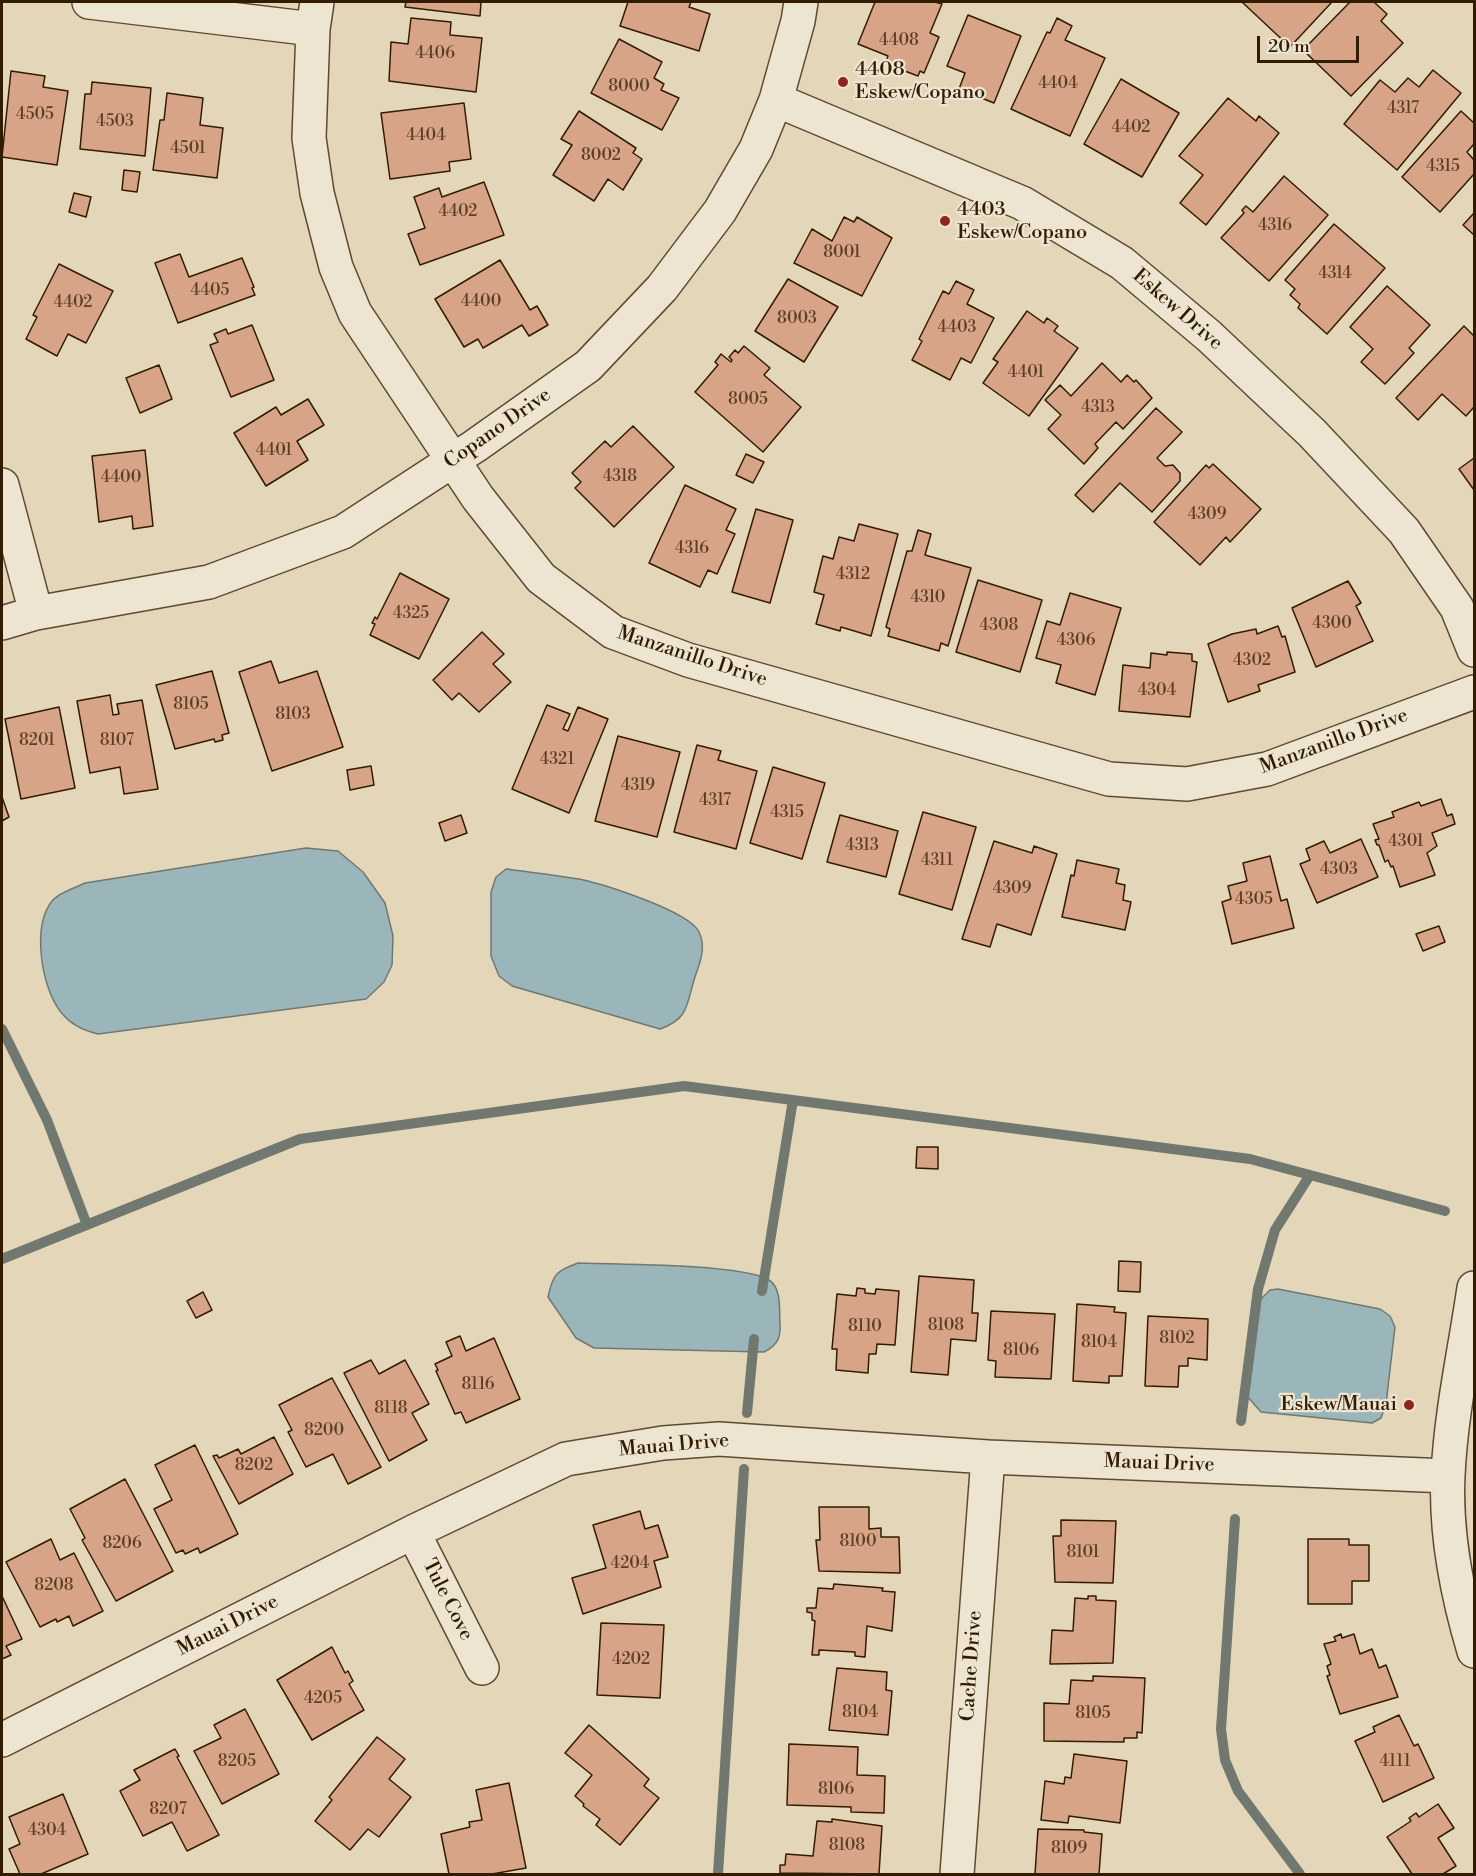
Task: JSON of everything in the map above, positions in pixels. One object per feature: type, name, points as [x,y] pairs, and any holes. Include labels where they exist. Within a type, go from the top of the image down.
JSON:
[{"type":"street","points":[[89,2],[315,15]]},
{"type":"street","name":"Copano Drive","points":[[2,623],[36,613],[219,578],[343,532],[453,461],[588,366],[662,288],[720,211],[756,149],[776,100],[801,2]]},
{"type":"street","name":"Manzanillo Drive","points":[[315,15],[309,138],[317,193],[336,267],[355,313],[478,498],[541,578],[612,632],[688,660],[1109,779],[1187,784],[1267,769],[1474,692]]},
{"type":"street","name":"Eskew Drive","points":[[776,100],[1022,203],[1122,263],[1209,336],[1312,433],[1404,531],[1456,608],[1474,650]]},
{"type":"street","points":[[2,485],[36,613]]},
{"type":"street","points":[[1474,1288],[1454,1413],[1448,1476],[1450,1542],[1460,1604],[1474,1651]]},
{"type":"street","name":"Mauai Drive","points":[[2,1740],[412,1532],[566,1459],[663,1443],[719,1439],[988,1457],[1448,1476]]},
{"type":"street","name":"Cache Drive","points":[[957,1875],[988,1457]]},
{"type":"street","name":"Tule Cove","points":[[412,1532],[482,1668]]},
{"type":"water","points":[[306,848],[338,851],[363,872],[385,903],[393,936],[392,965],[384,982],[366,999],[98,1034],[87,1031],[68,1020],[53,1000],[44,972],[41,940],[46,912],[58,896],[85,883]]},
{"type":"water","points":[[506,869],[579,879],[606,886],[663,907],[692,924],[699,932],[702,950],[687,1005],[681,1016],[660,1029],[512,986],[499,976],[491,956],[491,892],[496,877]]},
{"type":"water","points":[[578,1263],[707,1268],[755,1275],[769,1280],[778,1294],[779,1336],[773,1346],[764,1352],[594,1348],[576,1338],[548,1297],[557,1274]]},
{"type":"water","points":[[1278,1289],[1380,1309],[1390,1316],[1395,1327],[1386,1404],[1381,1418],[1372,1423],[1261,1412],[1247,1396],[1258,1302],[1270,1290]]},
{"type":"building","points":[[406,2],[481,2],[480,16],[405,7]]},
{"type":"building","points":[[628,2],[691,2],[689,7],[710,14],[699,51],[620,26]]},
{"type":"building","points":[[875,2],[942,4],[930,33],[939,37],[924,73],[920,71],[918,76],[889,65],[890,62],[886,61],[888,56],[858,44]]},
{"type":"building","points":[[1242,2],[1332,2],[1290,47]]},
{"type":"building","points":[[1350,2],[1374,2],[1387,14],[1381,21],[1403,43],[1351,96],[1303,50]]},
{"type":"building","points":[[968,15],[1021,36],[994,103],[959,89],[965,73],[947,66]]},
{"type":"building","points":[[411,18],[451,22],[450,35],[482,38],[476,92],[389,81],[391,42],[408,44]]},
{"type":"building","points":[[1057,18],[1072,26],[1065,40],[1105,58],[1070,136],[1011,109],[1047,32],[1050,33]]},
{"type":"building","points":[[619,39],[662,62],[654,78],[664,84],[661,90],[679,98],[662,130],[591,93]]},
{"type":"building","points":[[1433,70],[1461,93],[1397,170],[1344,124],[1380,80],[1395,92],[1408,78],[1419,87]]},
{"type":"building","points":[[11,71],[45,76],[43,87],[68,91],[57,165],[2,157]]},
{"type":"building","points":[[1121,79],[1179,113],[1142,177],[1084,144]]},
{"type":"building","points":[[92,82],[151,88],[145,156],[80,149],[85,94],[91,94]]},
{"type":"building","points":[[167,93],[203,98],[200,125],[223,128],[217,178],[153,170],[160,120],[164,120]]},
{"type":"building","points":[[1228,98],[1256,121],[1259,116],[1279,133],[1206,225],[1180,203],[1203,175],[1179,156]]},
{"type":"building","points":[[464,103],[471,159],[449,162],[450,171],[390,179],[381,113]]},
{"type":"building","points":[[579,111],[636,148],[633,153],[642,159],[623,190],[608,179],[594,201],[553,175],[572,145],[561,139]]},
{"type":"building","points":[[1461,111],[1474,123],[1474,144],[1467,152],[1474,160],[1474,174],[1440,212],[1402,177]]},
{"type":"building","points":[[124,170],[140,172],[137,192],[122,190]]},
{"type":"building","points":[[1284,176],[1328,215],[1269,281],[1221,238],[1244,213],[1242,210],[1246,206],[1253,212]]},
{"type":"building","points":[[484,182],[504,235],[420,265],[408,234],[425,228],[414,197],[439,188],[442,197]]},
{"type":"building","points":[[74,193],[91,197],[86,217],[69,212]]},
{"type":"building","points":[[1474,213],[1474,235],[1463,225]]},
{"type":"building","points":[[844,217],[854,222],[857,217],[892,238],[862,296],[794,263],[812,229],[832,241]]},
{"type":"building","points":[[1334,224],[1385,268],[1327,334],[1298,308],[1300,304],[1290,295],[1295,289],[1285,280]]},
{"type":"building","points":[[180,254],[189,277],[242,258],[255,295],[178,323],[155,263]]},
{"type":"building","points":[[500,260],[530,310],[537,306],[548,325],[529,336],[522,325],[483,348],[478,339],[464,347],[435,299]]},
{"type":"building","points":[[59,264],[113,291],[86,343],[68,334],[57,356],[26,339],[37,317],[33,315]]},
{"type":"building","points":[[788,279],[838,307],[804,362],[755,331]]},
{"type":"building","points":[[956,281],[974,290],[967,304],[994,318],[971,363],[961,358],[950,380],[912,360],[922,341],[919,339],[943,291],[949,294]]},
{"type":"building","points":[[1387,286],[1430,325],[1409,348],[1414,353],[1385,384],[1361,362],[1373,349],[1350,327]]},
{"type":"building","points":[[1027,311],[1044,323],[1047,318],[1058,326],[1054,331],[1078,348],[1029,416],[983,383],[998,362],[993,359]]},
{"type":"building","points":[[252,325],[274,380],[231,397],[210,345],[218,342],[214,334],[226,329],[228,334]]},
{"type":"building","points":[[1464,326],[1474,336],[1474,407],[1466,416],[1442,394],[1418,420],[1396,398]]},
{"type":"building","points":[[744,346],[770,368],[764,375],[801,407],[763,452],[695,392],[718,365],[715,362],[721,354],[731,362],[729,357],[735,350],[738,353]]},
{"type":"building","points":[[1102,363],[1121,382],[1127,375],[1134,382],[1136,380],[1152,398],[1123,429],[1116,422],[1095,444],[1098,448],[1084,464],[1048,429],[1061,415],[1045,400],[1060,385],[1071,396]]},
{"type":"building","points":[[159,365],[172,399],[140,413],[126,378]]},
{"type":"building","points":[[308,399],[324,425],[297,441],[308,460],[266,486],[234,433],[276,407],[281,415]]},
{"type":"building","points":[[1156,408],[1182,432],[1157,458],[1165,466],[1173,465],[1180,473],[1180,481],[1152,512],[1120,483],[1093,512],[1075,495]]},
{"type":"building","points":[[633,426],[674,467],[614,527],[575,488],[581,482],[572,473],[605,441],[611,447]]},
{"type":"building","points":[[145,450],[153,526],[133,529],[132,516],[99,522],[92,456]]},
{"type":"building","points":[[746,454],[764,462],[753,483],[736,475]]},
{"type":"building","points":[[1474,458],[1474,490],[1459,469]]},
{"type":"building","points":[[1213,464],[1261,509],[1230,542],[1226,537],[1200,565],[1154,522],[1206,465],[1209,468]]},
{"type":"building","points":[[685,485],[736,509],[726,530],[735,534],[717,574],[708,570],[700,587],[649,563]]},
{"type":"building","points":[[756,509],[793,520],[770,603],[732,592]]},
{"type":"building","points":[[859,524],[898,534],[871,636],[841,627],[840,631],[816,624],[824,595],[814,592],[823,556],[833,559],[839,537],[854,541]]},
{"type":"building","points":[[918,530],[931,534],[925,555],[971,568],[948,646],[941,643],[939,651],[888,636],[890,629],[886,627],[907,551],[912,551]]},
{"type":"building","points":[[400,573],[449,599],[419,659],[370,635],[375,624],[372,623],[375,617],[377,619]]},
{"type":"building","points":[[978,580],[1042,600],[1020,672],[956,652]]},
{"type":"building","points":[[1348,581],[1361,603],[1356,606],[1373,641],[1316,667],[1292,608]]},
{"type":"building","points":[[1070,593],[1121,608],[1095,695],[1056,683],[1061,665],[1036,658],[1047,621],[1060,625]]},
{"type":"building","points":[[1278,626],[1282,637],[1285,636],[1295,672],[1258,685],[1260,691],[1228,702],[1208,644],[1232,634],[1256,629],[1257,634]]},
{"type":"building","points":[[482,632],[504,654],[493,664],[511,682],[479,712],[459,693],[452,700],[433,680]]},
{"type":"building","points":[[1167,652],[1192,654],[1192,661],[1197,662],[1190,717],[1119,711],[1123,665],[1150,668],[1151,653],[1167,655]]},
{"type":"building","points":[[271,661],[279,683],[317,671],[343,747],[272,771],[239,672]]},
{"type":"building","points":[[212,671],[229,733],[222,735],[223,740],[215,742],[214,739],[175,749],[156,685]]},
{"type":"building","points":[[110,695],[113,715],[119,714],[117,704],[142,700],[158,789],[124,794],[120,767],[90,773],[77,701]]},
{"type":"building","points":[[547,705],[570,714],[563,729],[568,731],[578,707],[608,719],[569,813],[512,789]]},
{"type":"building","points":[[59,707],[75,788],[21,799],[5,719]]},
{"type":"building","points":[[618,736],[680,752],[657,837],[595,821]]},
{"type":"building","points":[[697,745],[721,751],[718,760],[757,771],[736,849],[674,832]]},
{"type":"building","points":[[371,766],[374,785],[350,790],[347,770]]},
{"type":"building","points":[[773,767],[825,783],[802,859],[750,843]]},
{"type":"building","points":[[2,797],[9,817],[2,821]]},
{"type":"building","points":[[1441,799],[1447,816],[1452,814],[1455,824],[1432,833],[1437,846],[1427,853],[1435,875],[1400,887],[1393,866],[1391,867],[1388,860],[1385,862],[1379,845],[1377,845],[1375,840],[1379,839],[1373,824],[1394,817],[1392,812],[1419,802],[1421,806]]},
{"type":"building","points":[[923,812],[976,827],[952,910],[899,894]]},
{"type":"building","points":[[461,815],[467,833],[445,841],[439,823]]},
{"type":"building","points":[[840,815],[898,831],[886,877],[827,862]]},
{"type":"building","points":[[1361,839],[1378,877],[1317,903],[1300,864],[1310,860],[1306,849],[1324,841],[1330,853]]},
{"type":"building","points":[[994,841],[1032,853],[1034,846],[1057,854],[1031,935],[997,924],[990,947],[962,939]]},
{"type":"building","points":[[1270,856],[1281,901],[1287,899],[1294,928],[1232,944],[1222,902],[1231,899],[1228,886],[1247,881],[1243,863]]},
{"type":"building","points":[[1077,860],[1119,869],[1116,883],[1125,885],[1123,900],[1131,902],[1125,930],[1062,917],[1071,875],[1074,876]]},
{"type":"building","points":[[1439,926],[1445,942],[1423,951],[1416,934]]},
{"type":"building","points":[[917,1147],[938,1147],[938,1169],[916,1168]]},
{"type":"building","points":[[1119,1261],[1141,1262],[1140,1292],[1118,1291]]},
{"type":"building","points":[[919,1276],[974,1280],[972,1313],[978,1313],[976,1341],[951,1339],[948,1375],[911,1372]]},
{"type":"building","points":[[857,1288],[865,1289],[865,1293],[875,1294],[876,1289],[899,1291],[895,1345],[877,1344],[876,1354],[869,1354],[868,1373],[836,1370],[837,1349],[832,1349],[837,1294],[856,1296]]},
{"type":"building","points":[[203,1292],[212,1310],[196,1318],[187,1301]]},
{"type":"building","points":[[1077,1304],[1115,1307],[1114,1312],[1126,1313],[1122,1376],[1109,1376],[1109,1383],[1073,1381]]},
{"type":"building","points":[[991,1311],[1055,1314],[1051,1379],[995,1377],[996,1361],[988,1360]]},
{"type":"building","points":[[1148,1316],[1208,1319],[1207,1360],[1188,1358],[1188,1366],[1179,1366],[1178,1387],[1145,1386]]},
{"type":"building","points":[[460,1336],[466,1351],[494,1338],[520,1399],[466,1423],[461,1412],[455,1414],[435,1364],[452,1356],[446,1342]]},
{"type":"building","points":[[371,1360],[379,1374],[405,1360],[429,1404],[412,1413],[427,1440],[389,1461],[344,1373]]},
{"type":"building","points":[[332,1378],[381,1467],[348,1484],[333,1454],[306,1467],[288,1432],[292,1430],[279,1405]]},
{"type":"building","points":[[274,1437],[293,1474],[239,1504],[213,1456],[217,1455],[219,1458],[238,1449],[241,1454]]},
{"type":"building","points":[[195,1445],[238,1534],[200,1553],[198,1548],[185,1554],[183,1550],[176,1553],[154,1509],[172,1500],[155,1465]]},
{"type":"building","points":[[125,1479],[173,1571],[116,1601],[82,1540],[85,1538],[70,1509]]},
{"type":"building","points":[[819,1507],[869,1507],[869,1529],[881,1528],[881,1537],[899,1537],[900,1573],[819,1571],[816,1540],[820,1540]]},
{"type":"building","points":[[640,1511],[645,1529],[658,1525],[668,1557],[654,1561],[661,1587],[583,1614],[572,1578],[606,1568],[593,1525]]},
{"type":"building","points":[[1061,1520],[1116,1521],[1113,1583],[1055,1582],[1053,1536],[1061,1536]]},
{"type":"building","points":[[51,1539],[60,1560],[74,1553],[103,1611],[73,1626],[69,1616],[57,1622],[56,1619],[40,1627],[6,1562]]},
{"type":"building","points":[[1308,1539],[1349,1539],[1349,1545],[1369,1545],[1369,1581],[1352,1581],[1352,1604],[1308,1604]]},
{"type":"building","points":[[834,1584],[883,1588],[882,1591],[895,1592],[892,1631],[867,1626],[865,1657],[855,1656],[855,1652],[819,1650],[819,1655],[812,1655],[815,1621],[812,1620],[812,1613],[807,1612],[807,1608],[816,1608],[818,1588],[833,1589]]},
{"type":"building","points":[[2,1596],[22,1639],[6,1646],[11,1655],[2,1659]]},
{"type":"building","points":[[1088,1596],[1096,1596],[1096,1600],[1116,1601],[1113,1663],[1050,1664],[1052,1630],[1073,1631],[1075,1598],[1088,1599]]},
{"type":"building","points":[[601,1623],[664,1625],[660,1698],[597,1695]]},
{"type":"building","points":[[1341,1634],[1342,1638],[1354,1634],[1360,1654],[1372,1649],[1379,1668],[1386,1665],[1398,1697],[1340,1714],[1327,1676],[1330,1675],[1327,1666],[1331,1664],[1324,1644],[1336,1641],[1334,1637]]},
{"type":"building","points":[[332,1647],[345,1673],[348,1671],[353,1681],[349,1684],[364,1710],[312,1740],[277,1680]]},
{"type":"building","points":[[837,1668],[887,1672],[886,1690],[892,1691],[888,1735],[829,1730]]},
{"type":"building","points":[[1093,1676],[1145,1678],[1142,1733],[1137,1732],[1137,1738],[1124,1738],[1124,1742],[1044,1741],[1044,1703],[1069,1704],[1071,1680],[1093,1681]]},
{"type":"building","points":[[245,1709],[279,1774],[222,1804],[194,1751],[221,1738],[214,1725]]},
{"type":"building","points":[[1399,1715],[1414,1746],[1418,1744],[1434,1778],[1383,1802],[1355,1741],[1375,1732],[1373,1727]]},
{"type":"building","points":[[589,1725],[649,1779],[644,1786],[659,1798],[620,1845],[596,1825],[600,1819],[583,1806],[584,1804],[575,1796],[592,1775],[565,1753]]},
{"type":"building","points":[[377,1737],[405,1759],[389,1779],[411,1797],[379,1837],[368,1829],[350,1850],[315,1821],[332,1800],[329,1797]]},
{"type":"building","points":[[789,1744],[858,1747],[857,1775],[885,1776],[884,1813],[851,1812],[851,1807],[787,1805]]},
{"type":"building","points":[[175,1749],[179,1756],[177,1757],[219,1835],[187,1851],[172,1822],[143,1836],[120,1791],[140,1780],[134,1770]]},
{"type":"building","points":[[1074,1754],[1127,1761],[1120,1823],[1069,1816],[1068,1823],[1041,1820],[1045,1781],[1064,1784],[1065,1777],[1071,1778]]},
{"type":"building","points":[[509,1783],[526,1868],[492,1874],[449,1874],[441,1834],[470,1827],[469,1822],[482,1820],[476,1790]]},
{"type":"building","points":[[63,1794],[88,1854],[41,1874],[20,1874],[9,1849],[20,1844],[9,1817]]},
{"type":"building","points":[[1438,1804],[1454,1828],[1438,1838],[1456,1866],[1443,1874],[1412,1874],[1387,1837],[1411,1821],[1409,1818],[1416,1813],[1419,1817]]},
{"type":"building","points":[[832,1819],[882,1826],[879,1874],[780,1873],[780,1865],[785,1865],[786,1854],[813,1856],[817,1821],[832,1822]]},
{"type":"building","points":[[1038,1829],[1084,1830],[1084,1832],[1102,1834],[1099,1874],[1035,1874]]},
{"type":"waterway","points":[[2,1029],[47,1120],[87,1225]]},
{"type":"waterway","points":[[2,1259],[300,1139],[684,1086],[1250,1159],[1445,1211]]},
{"type":"waterway","points":[[762,1291],[793,1100]]},
{"type":"waterway","points":[[1241,1421],[1258,1289],[1275,1230],[1310,1175]]},
{"type":"waterway","points":[[747,1413],[754,1339]]},
{"type":"waterway","points":[[718,1874],[744,1469]]},
{"type":"waterway","points":[[1235,1519],[1221,1729],[1225,1760],[1238,1791],[1300,1874]]},
{"type":"place","name":"4408 Eskew/Copano","points":[[843,82]]},
{"type":"place","name":"4403 Eskew/Copano","points":[[945,221]]},
{"type":"place","name":"Eskew/Mauai","points":[[1409,1405]]}]
